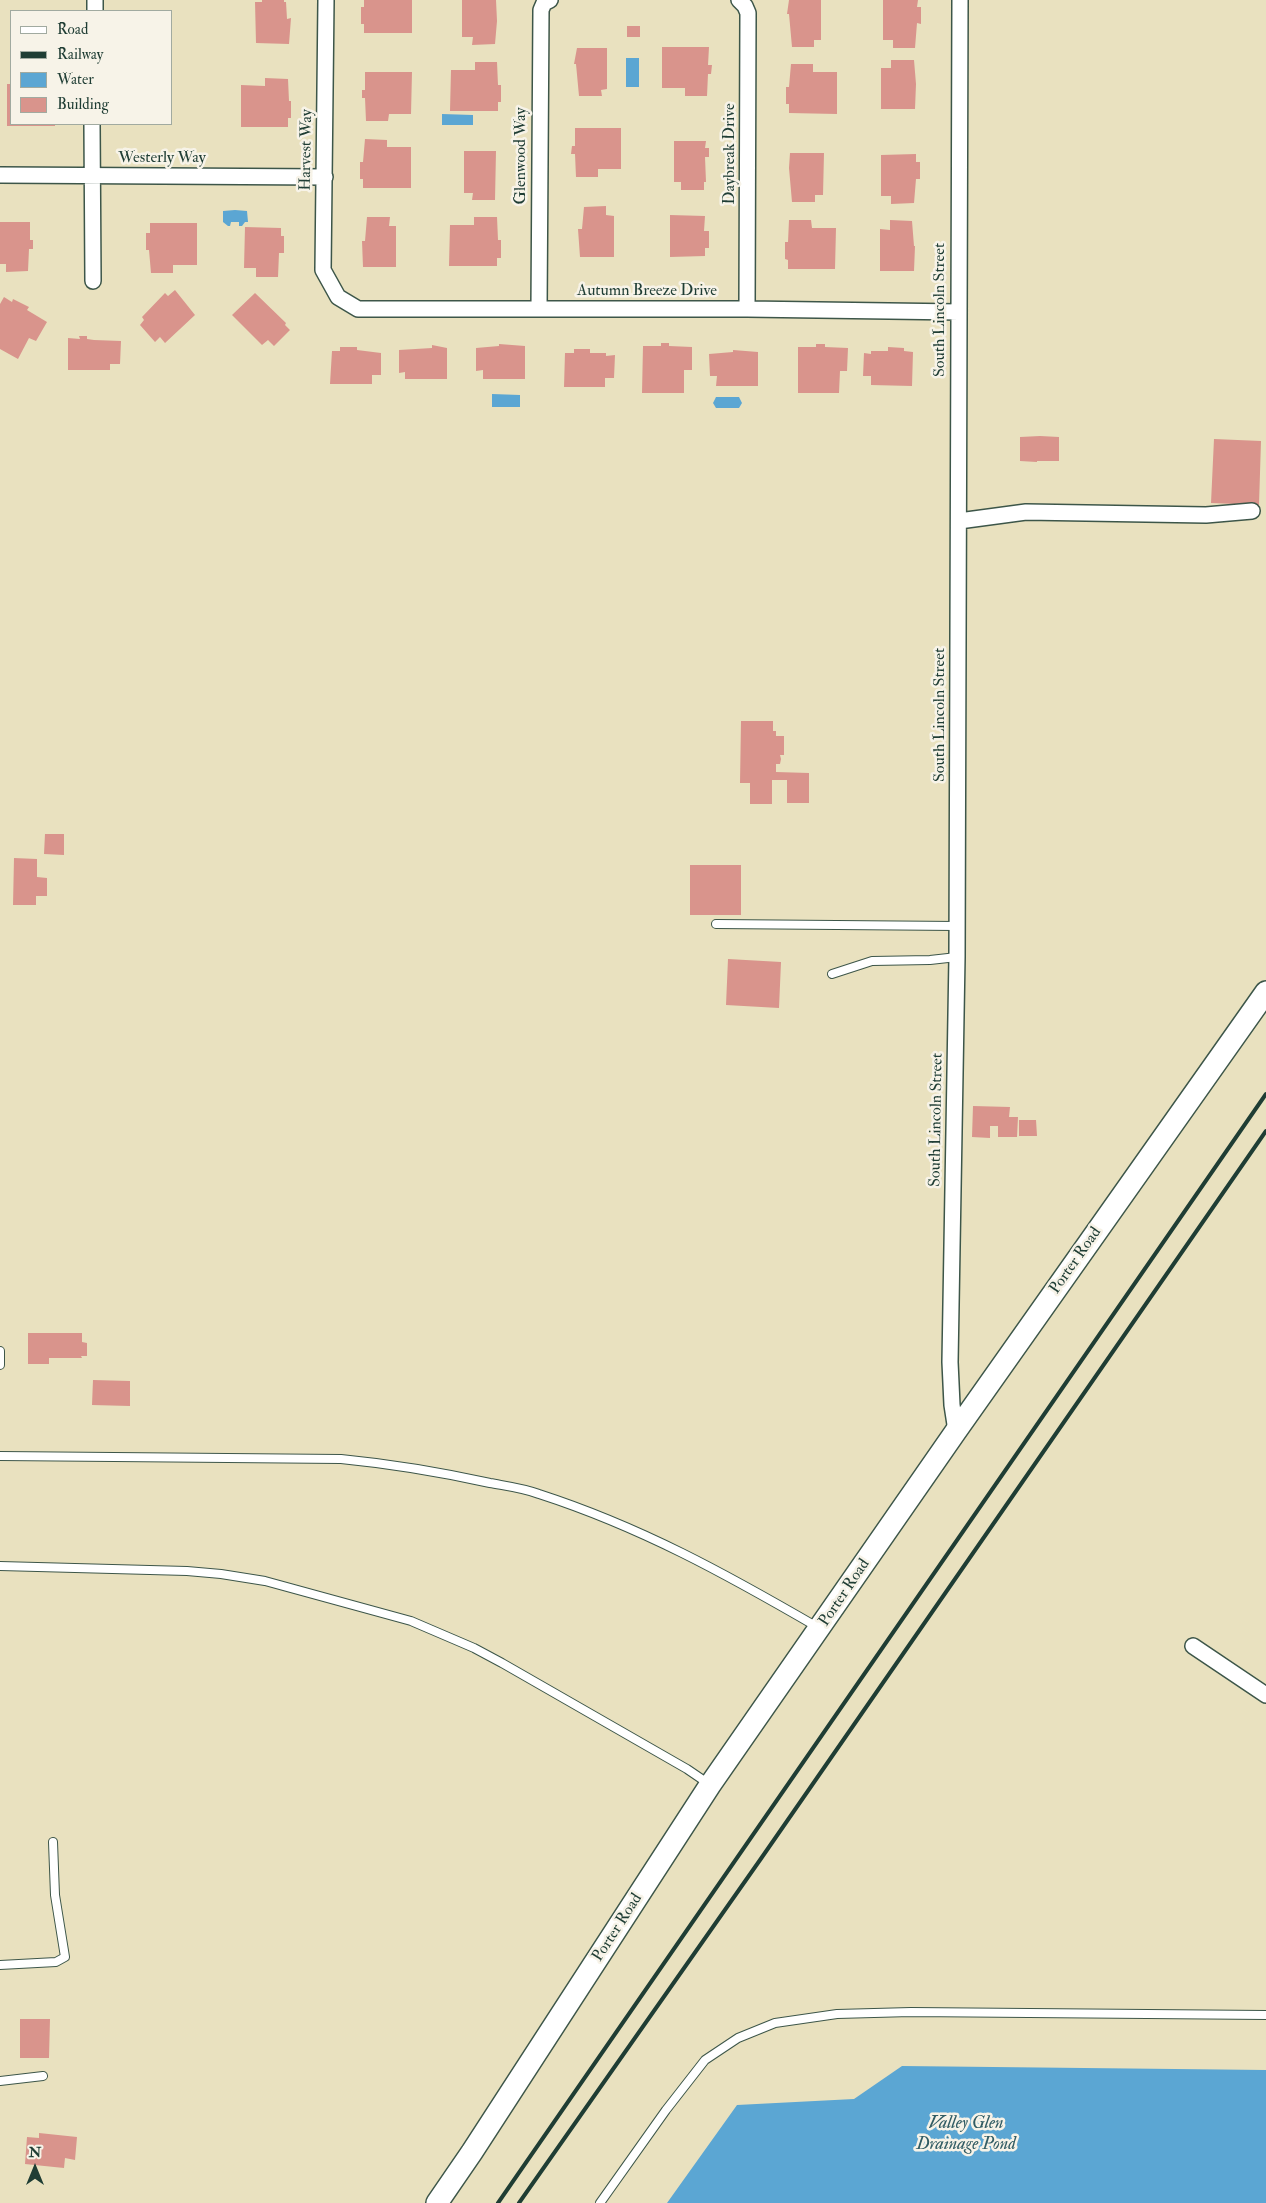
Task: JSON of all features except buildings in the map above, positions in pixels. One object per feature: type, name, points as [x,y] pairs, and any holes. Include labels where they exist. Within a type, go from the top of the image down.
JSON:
[{"type":"street","name":"Harvest Way","points":[[326,0],[323,270],[338,297]]},
{"type":"street","name":"South Lincoln Street","points":[[956,1431],[952,1405],[950,1362],[957,958],[960,0]]},
{"type":"street","name":"Daybreak Drive","points":[[741,1],[748,14],[749,26],[747,309]]},
{"type":"street","name":"Glenwood Way","points":[[539,309],[541,10],[547,2]]},
{"type":"street","points":[[92,125],[93,281]]},
{"type":"street","name":"Westerly Way","points":[[0,175],[325,177]]},
{"type":"street","name":"Autumn Breeze Drive","points":[[338,297],[358,309],[747,309],[959,312]]},
{"type":"street","points":[[959,521],[1026,512],[1206,515],[1252,511]]},
{"type":"street","name":"Porter Road","points":[[437,2203],[710,1785],[956,1431],[1266,992]]},
{"type":"street","points":[[1193,1646],[1266,1695]]},
{"type":"lane","points":[[716,924],[957,926]]},
{"type":"lane","points":[[832,974],[872,961],[957,958]]},
{"type":"lane","points":[[0,1351],[0,1365]]},
{"type":"lane","points":[[0,1456],[341,1459],[432,1470],[537,1493],[611,1520],[654,1538],[757,1591],[820,1629]]},
{"type":"lane","points":[[0,1566],[221,1574],[310,1592],[335,1602],[402,1619],[474,1648],[502,1663],[687,1769],[710,1785]]},
{"type":"lane","points":[[0,1965],[56,1962],[65,1957],[55,1895],[53,1842]]},
{"type":"lane","points":[[600,2203],[666,2110],[705,2060],[738,2038],[775,2023],[838,2014],[911,2012],[1266,2015]]},
{"type":"lane","points":[[0,2081],[43,2076]]},
{"type":"water","points":[[626,58],[639,58],[639,87],[626,87]]},
{"type":"water","points":[[442,114],[473,115],[473,125],[442,125]]},
{"type":"water","points":[[223,211],[247,211],[248,222],[239,226],[239,222],[231,222],[230,226],[228,226],[223,222]]},
{"type":"water","points":[[492,394],[520,395],[520,407],[492,407]]},
{"type":"water","points":[[716,397],[739,397],[742,403],[739,408],[716,408],[713,403]]},
{"type":"water","name":"Valley Glen Drainage Pond","points":[[902,2066],[1266,2070],[1266,2203],[667,2203],[737,2105],[854,2099]]},
{"type":"railway","points":[[498,2203],[1266,1094]]},
{"type":"railway","points":[[519,2203],[760,1860],[1266,1131]]}]
